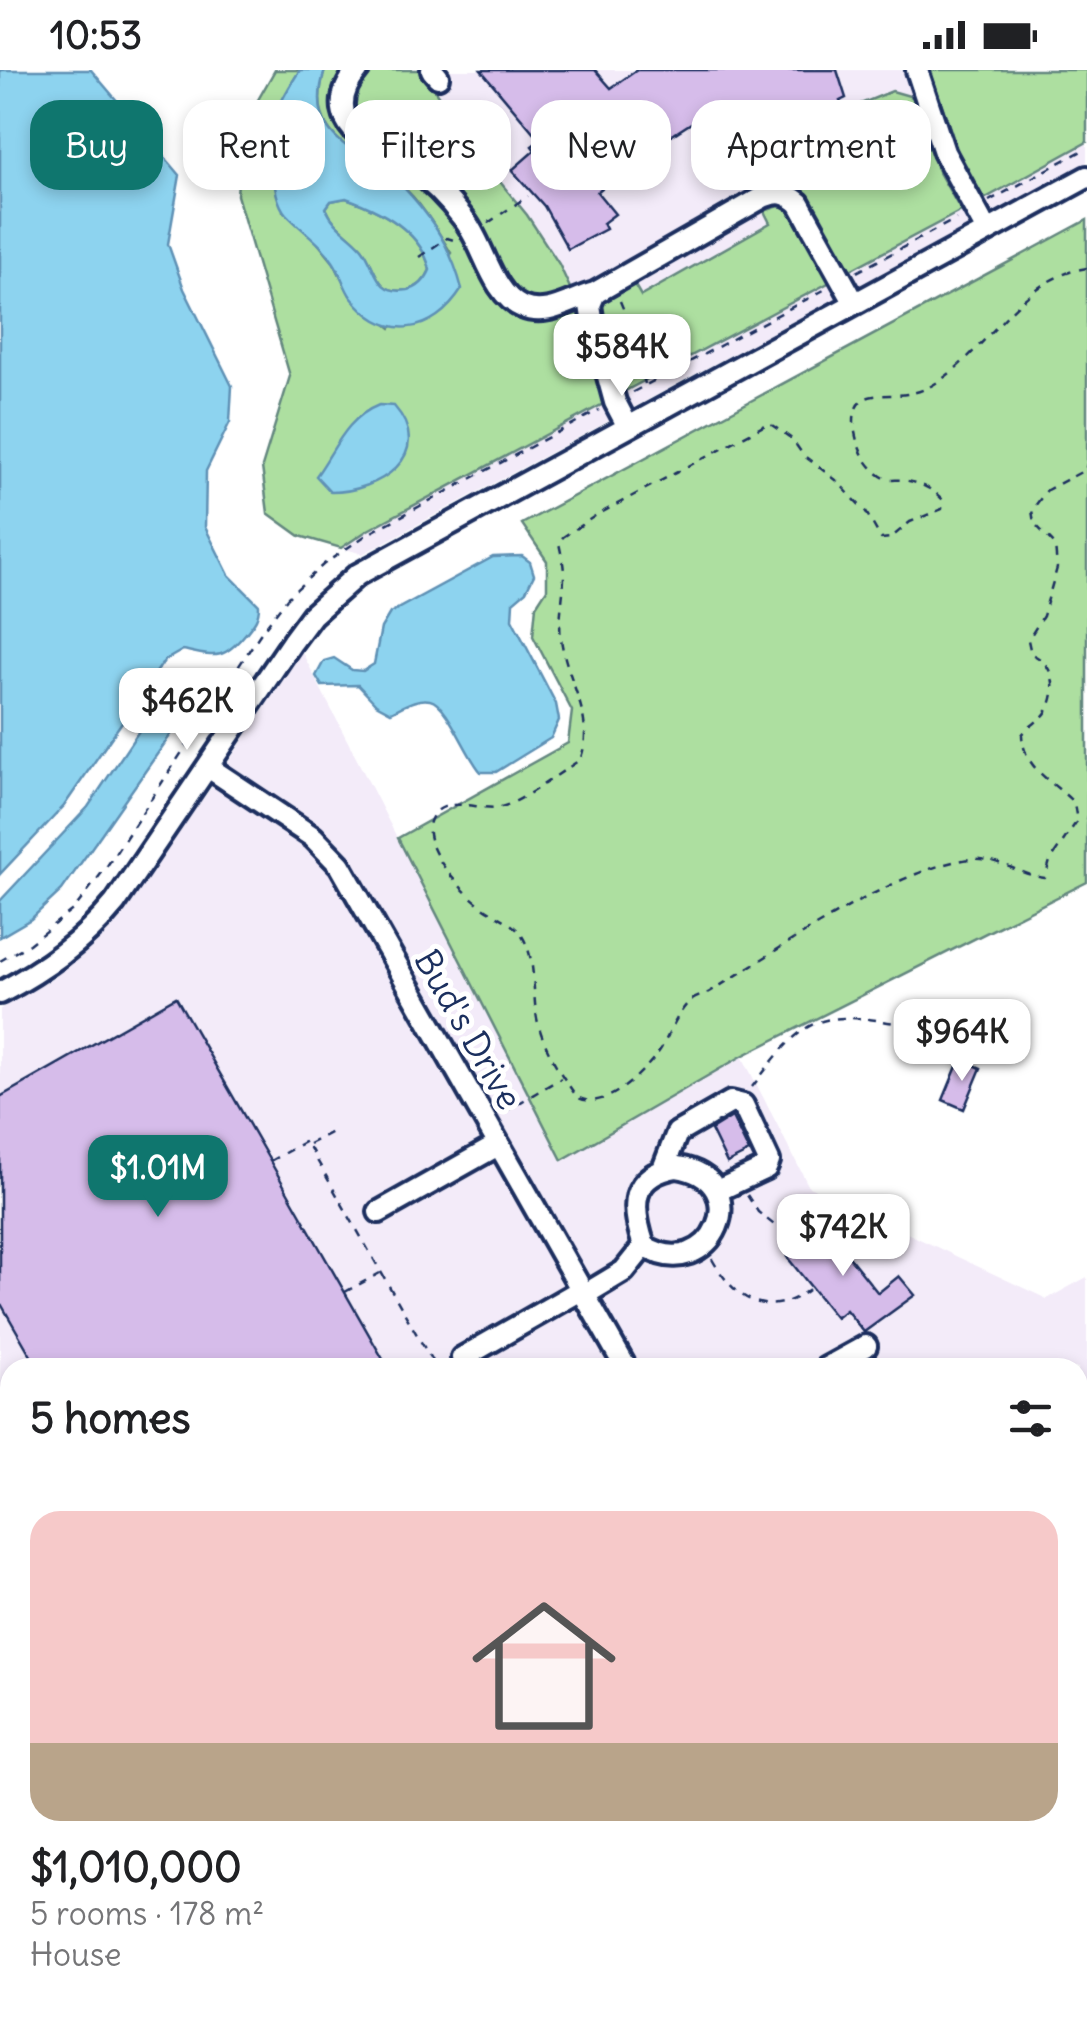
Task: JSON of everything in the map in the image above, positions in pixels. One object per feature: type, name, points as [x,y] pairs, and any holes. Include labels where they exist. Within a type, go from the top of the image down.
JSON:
[{"type":"street","points":[[358,70],[345,89],[342,104],[354,132],[417,171],[442,195],[474,232],[504,293],[516,304],[531,311],[553,310],[603,288],[777,192],[789,194],[799,203],[854,302]]},
{"type":"street","points":[[917,70],[944,152],[987,231]]},
{"type":"street","points":[[0,993],[66,953],[93,930],[292,642],[335,592],[389,554],[1087,178]]},
{"type":"street","points":[[603,288],[590,305],[592,318],[615,402],[627,425]]},
{"type":"street","name":"Bud's Drive","points":[[208,767],[330,852],[620,1358]]},
{"type":"street","points":[[663,1169],[677,1132],[731,1102],[743,1105],[769,1162],[766,1168],[717,1192]]},
{"type":"street","points":[[379,1212],[498,1145]]},
{"type":"street","points":[[663,1169],[692,1169],[704,1176],[717,1192],[722,1214],[718,1228],[704,1244],[672,1256],[644,1246],[634,1214],[635,1200],[650,1176],[663,1169]]},
{"type":"street","points":[[462,1358],[624,1271],[644,1246]]},
{"type":"street","points":[[844,1358],[866,1346]]},
{"type":"path","points":[[419,257],[446,238]]},
{"type":"path","points":[[1087,268],[1038,290],[1001,318],[967,358],[924,390],[903,395],[870,394],[862,400],[854,417],[858,447],[864,458],[887,479],[922,484],[942,500],[942,509],[910,522],[891,538],[882,539],[866,512],[836,480],[769,422],[563,537],[559,543],[565,572],[560,617],[562,646],[586,732],[580,760],[506,806],[452,805],[438,810],[428,832],[433,849],[450,875],[478,904],[521,934],[530,955],[538,1022],[547,1047],[578,1097],[601,1102],[656,1056],[690,1000],[888,887],[968,859],[983,859],[1045,878],[1050,860],[1077,821],[1074,803],[1038,774],[1023,748],[1022,735],[1046,713],[1054,679],[1042,658],[1031,654],[1027,646],[1042,616],[1057,568],[1055,545],[1034,522],[1032,510],[1047,490],[1085,470],[1087,464]]},
{"type":"path","points":[[603,288],[632,330],[645,386]]},
{"type":"path","points":[[731,1102],[751,1088],[790,1044],[823,1020],[876,1019],[918,1028]]},
{"type":"path","points":[[486,1124],[563,1077]]},
{"type":"path","points":[[308,1144],[332,1132]]},
{"type":"path","points":[[270,1161],[306,1141],[430,1358]]},
{"type":"path","points":[[740,1181],[752,1206],[789,1236]]},
{"type":"path","points":[[704,1244],[733,1288],[748,1298],[766,1304],[788,1304],[812,1288]]},
{"type":"path","points":[[345,1292],[382,1272]]},
{"type":"shaded area","points":[[275,70],[1087,70],[1087,162],[363,554],[300,536],[268,513],[262,467],[290,376],[237,190],[325,190],[325,100],[258,100]]},
{"type":"shaded area","points":[[302,652],[562,1160],[742,1056],[809,1187],[1047,1299],[1087,1277],[1087,1358],[633,1358],[346,851],[322,827],[227,764]]},
{"type":"shaded area","points":[[213,785],[311,850],[333,874],[609,1358],[0,1358],[0,1009],[54,978],[108,929]]},
{"type":"green space","points":[[275,70],[300,70],[292,83],[291,100],[258,100]]},
{"type":"green space","points":[[325,70],[421,70],[441,100],[345,100],[345,145],[328,127],[325,100],[321,100],[320,94]]},
{"type":"green space","points":[[930,70],[1087,70],[1087,142],[984,199],[960,158]]},
{"type":"green space","points":[[892,91],[914,100],[870,100]]},
{"type":"green space","points":[[931,151],[961,211],[850,270],[806,195],[798,190],[931,190]]},
{"type":"green space","points":[[237,190],[284,190],[283,211],[312,236],[334,263],[350,295],[391,328],[451,253],[407,190],[507,190],[559,264],[580,310],[603,404],[341,548],[300,536],[268,513],[262,467],[290,376]]},
{"type":"green space","points":[[346,198],[385,216],[409,233],[430,270],[421,283],[397,291],[382,284],[362,248],[337,225],[326,208],[331,201]]},
{"type":"green space","points":[[785,204],[795,213],[832,281],[625,391],[599,309],[601,301],[634,284],[641,296],[770,223],[764,211]]},
{"type":"green space","points":[[1087,220],[1087,882],[742,1056],[562,1160],[398,838],[568,743],[572,711],[533,636],[536,606],[547,589],[547,561],[522,524]]},
{"type":"water","points":[[0,70],[91,70],[116,100],[30,100],[30,190],[163,190],[163,155],[180,175],[168,244],[184,289],[232,386],[230,422],[206,471],[205,527],[229,575],[259,605],[254,623],[225,653],[183,650],[164,661],[64,806],[0,874]]},
{"type":"water","points":[[300,70],[325,70],[321,100],[282,100]]},
{"type":"water","points":[[325,121],[345,145],[345,190],[406,190],[447,248],[462,289],[437,316],[423,324],[394,326],[379,321],[351,297],[329,256],[286,214],[276,190],[325,190]],"holes":[[[346,198],[385,216],[418,244],[430,270],[424,280],[408,290],[397,291],[382,284],[362,248],[337,225],[326,208],[331,201]]]},
{"type":"water","points":[[379,405],[394,406],[406,424],[409,440],[405,455],[383,478],[331,492],[316,476],[350,426]]},
{"type":"water","points":[[522,556],[530,562],[534,575],[526,591],[513,602],[512,619],[556,704],[559,720],[551,738],[496,772],[481,772],[436,703],[420,700],[391,712],[376,704],[358,685],[322,686],[316,676],[324,661],[334,658],[352,670],[363,671],[374,664],[381,628],[390,613],[493,557]]},
{"type":"water","points":[[192,673],[200,681],[200,693],[62,890],[31,919],[0,937],[0,901],[88,807],[175,677]]},
{"type":"building","points":[[481,70],[595,70],[611,88],[637,70],[837,70],[846,98],[691,100],[691,123],[671,136],[671,100],[531,100],[531,129],[511,106],[511,100],[506,100]]},
{"type":"building","points":[[531,153],[531,190],[599,190],[597,192],[615,214],[603,223],[606,229],[568,249],[544,206],[512,170]]},
{"type":"building","points":[[176,997],[382,1358],[32,1358],[0,1302],[0,1097]]},
{"type":"building","points":[[960,1059],[981,1068],[964,1109],[943,1100]]},
{"type":"building","points":[[732,1117],[749,1152],[727,1163],[711,1130]]},
{"type":"building","points":[[806,1223],[816,1236],[826,1228],[878,1293],[899,1276],[915,1295],[864,1332],[846,1310],[836,1318],[787,1257],[795,1251],[786,1240]]}]
